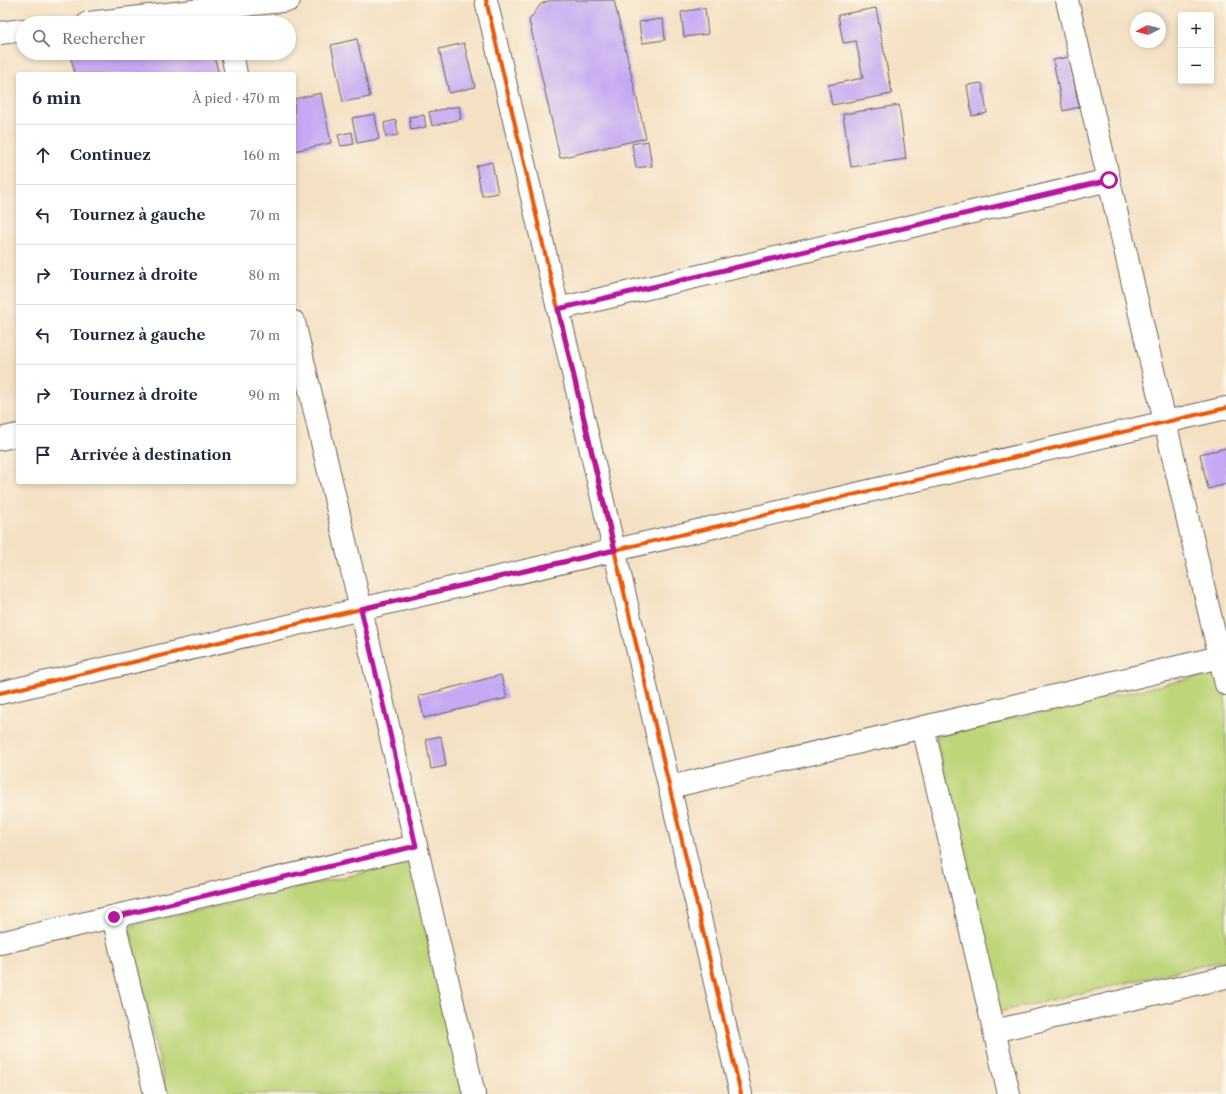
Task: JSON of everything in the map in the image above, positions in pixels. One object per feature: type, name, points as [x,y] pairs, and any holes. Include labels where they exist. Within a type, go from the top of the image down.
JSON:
[{"type":"street","points":[[206,16],[223,15],[290,0]]},
{"type":"street","points":[[486,0],[741,1094]]},
{"type":"street","points":[[1067,0],[1226,684]]},
{"type":"street","points":[[0,33],[16,31]]},
{"type":"street","points":[[233,60],[236,72]]},
{"type":"street","points":[[558,309],[1109,180]]},
{"type":"street","points":[[296,341],[299,369],[361,609],[474,1094]]},
{"type":"street","points":[[0,693],[1226,408]]},
{"type":"street","points":[[0,439],[16,435]]},
{"type":"street","points":[[670,787],[1220,657]]},
{"type":"street","points":[[923,727],[1009,1094]]},
{"type":"street","points":[[0,943],[416,846]]},
{"type":"street","points":[[114,917],[155,1094]]},
{"type":"street","points":[[994,1031],[1226,977]]},
{"type":"green space","points":[[1219,672],[1226,702],[1226,960],[998,1012],[936,736]]},
{"type":"green space","points":[[412,862],[464,1094],[167,1094],[129,926]]},
{"type":"building","points":[[551,0],[614,0],[646,138],[560,158],[529,20],[541,4]]},
{"type":"building","points":[[705,8],[708,34],[684,37],[681,12]]},
{"type":"building","points":[[876,8],[892,94],[832,105],[828,85],[863,78],[856,41],[843,43],[838,15]]},
{"type":"building","points":[[663,19],[665,40],[642,43],[639,22]]},
{"type":"building","points":[[357,39],[370,97],[343,102],[331,45]]},
{"type":"building","points":[[464,43],[475,87],[449,93],[439,49]]},
{"type":"building","points":[[1069,57],[1079,107],[1063,111],[1053,60]]},
{"type":"building","points":[[72,60],[215,60],[218,72],[74,72]]},
{"type":"building","points":[[982,83],[987,113],[972,116],[967,85]]},
{"type":"building","points":[[321,93],[331,143],[296,151],[296,99]]},
{"type":"building","points":[[899,105],[906,159],[851,167],[843,114]]},
{"type":"building","points":[[459,106],[461,119],[432,126],[429,112]]},
{"type":"building","points":[[375,114],[379,139],[357,143],[352,118]]},
{"type":"building","points":[[424,115],[426,127],[411,130],[409,117]]},
{"type":"building","points":[[396,120],[398,135],[386,137],[384,123]]},
{"type":"building","points":[[352,132],[354,144],[341,146],[338,135]]},
{"type":"building","points":[[648,141],[652,166],[636,168],[632,144]]},
{"type":"building","points":[[492,162],[498,193],[482,196],[476,166]]},
{"type":"building","points":[[1226,448],[1226,484],[1208,489],[1200,454]]},
{"type":"building","points":[[501,675],[507,698],[424,718],[419,696]]},
{"type":"building","points":[[441,736],[446,766],[431,769],[426,739]]},
{"type":"cycle path","points":[[486,0],[741,1094]]},
{"type":"cycle path","points":[[0,693],[1226,408]]},
{"type":"route","points":[[114,917],[416,846],[361,609],[615,550],[558,309],[1109,180]]}]
